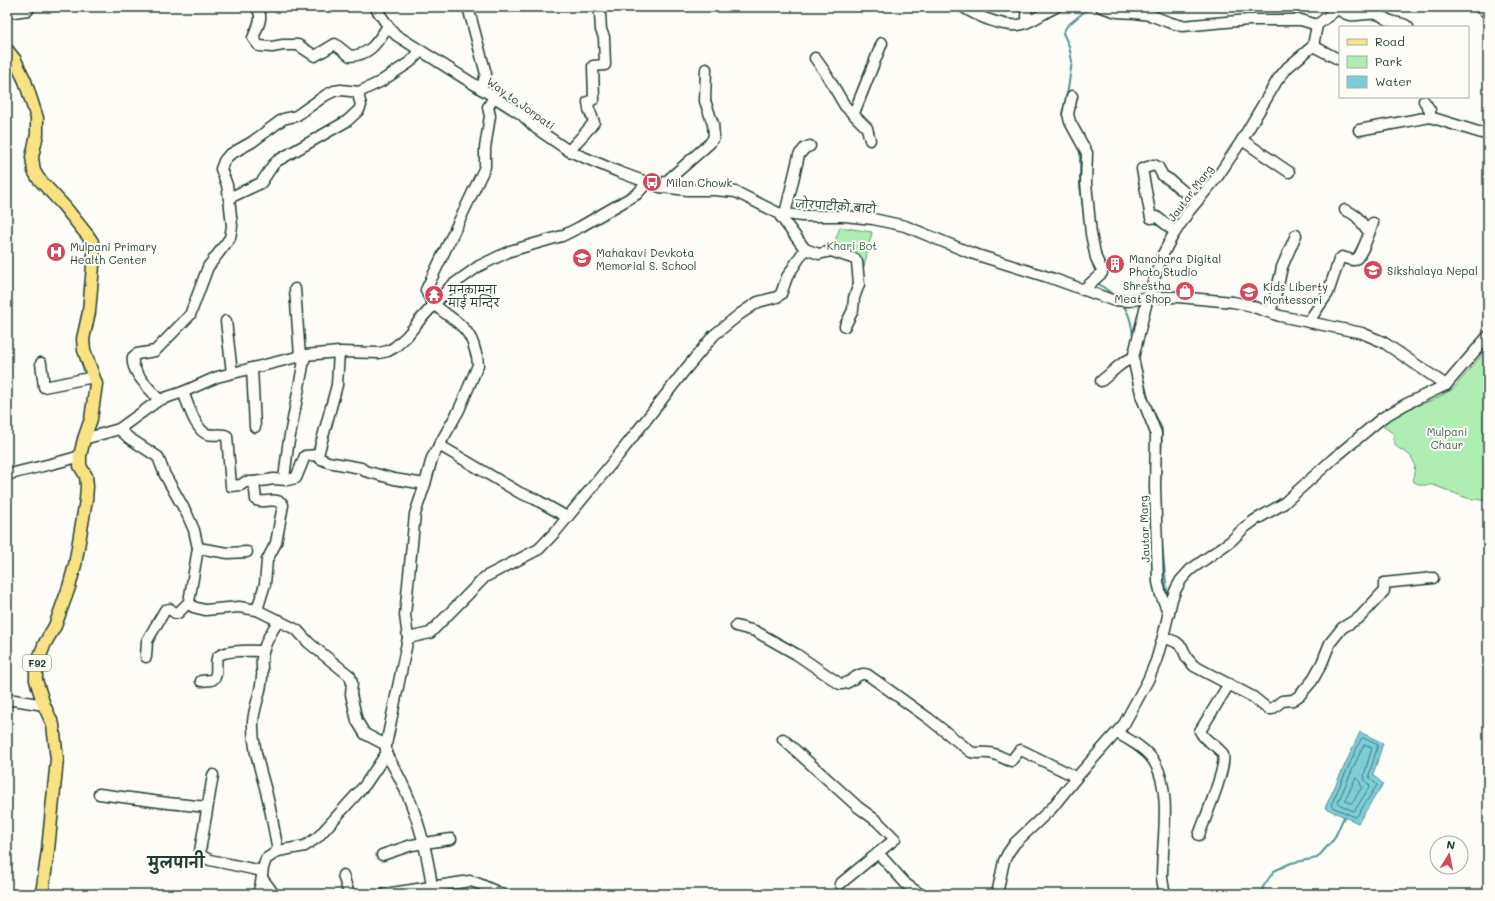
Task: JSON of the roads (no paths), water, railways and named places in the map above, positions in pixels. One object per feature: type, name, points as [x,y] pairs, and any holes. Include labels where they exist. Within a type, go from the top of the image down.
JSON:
[{"type":"main road","points":[[7,50],[15,60],[25,81],[37,118],[37,134],[32,157],[34,171],[38,178],[84,230],[92,242],[93,247],[94,260],[89,312],[84,332],[83,345],[96,384],[92,419],[84,439]]},
{"type":"main road","name":"F92","points":[[42,894],[57,767],[57,748],[53,725],[44,705],[36,680],[36,666],[45,643],[55,626],[69,588],[75,565],[87,486],[86,476],[80,466],[80,456],[84,439]]},
{"type":"street","points":[[7,13],[28,10],[29,7]]},
{"type":"street","points":[[256,7],[261,18],[253,38],[258,46],[272,47],[298,45],[315,56],[335,44],[350,56],[367,52],[372,49],[388,26]]},
{"type":"street","name":"Way to Jorpati","points":[[375,7],[396,35],[521,114],[537,130],[569,151],[647,183]]},
{"type":"street","points":[[468,7],[486,74],[481,88]]},
{"type":"street","points":[[569,151],[586,134],[594,122],[588,102],[594,99],[593,66],[606,65],[604,37],[601,30],[598,7]]},
{"type":"street","points":[[963,7],[971,12],[1013,25],[1022,24],[1034,19],[1056,7]]},
{"type":"street","points":[[1025,7],[1028,21]]},
{"type":"street","points":[[1101,7],[1117,12],[1135,12],[1150,15],[1182,26],[1248,20],[1301,20],[1317,25]]},
{"type":"street","points":[[1479,7],[1488,13]]},
{"type":"street","points":[[1339,59],[1313,46],[1317,25],[1339,8],[1346,15],[1353,16],[1367,13],[1381,15],[1389,21],[1402,23],[1406,26]]},
{"type":"street","points":[[854,113],[882,43]]},
{"type":"street","name":"Jautar Marg","points":[[1169,614],[1160,595],[1158,582],[1155,486],[1156,432],[1142,398],[1133,358],[1148,297],[1162,256],[1175,232],[1196,202],[1218,176],[1242,140],[1278,79],[1288,67],[1313,46]]},
{"type":"street","points":[[159,400],[135,371],[132,361],[133,357],[137,354],[155,351],[190,315],[208,267],[230,238],[232,226],[228,186],[222,169],[224,161],[229,154],[258,138],[283,119],[296,116],[334,91],[341,90],[359,92],[380,82],[410,62],[421,51]]},
{"type":"street","points":[[815,58],[845,106],[854,113],[867,128],[870,140]]},
{"type":"street","points":[[660,187],[710,143],[714,137],[713,124],[705,101],[706,69]]},
{"type":"street","points":[[229,198],[261,183],[277,161],[347,121],[359,110],[361,105],[359,92]]},
{"type":"street","points":[[1072,96],[1068,114],[1075,132],[1087,153],[1086,183],[1088,208],[1096,258],[1102,270],[1102,273],[1083,290]]},
{"type":"street","points":[[258,894],[266,859],[278,851],[305,846],[318,837],[366,785],[386,749],[408,638],[405,615],[415,514],[432,458],[459,410],[478,365],[473,339],[457,321],[434,304],[426,290],[485,166],[485,148],[490,116],[488,107],[494,97]]},
{"type":"street","points":[[1424,101],[1430,110],[1430,117]]},
{"type":"street","points":[[1359,130],[1430,117],[1488,134]]},
{"type":"street","points":[[1242,140],[1289,172]]},
{"type":"street","points":[[810,146],[804,148],[799,155],[782,214],[805,249],[819,254],[831,251],[855,259],[857,262],[860,284],[854,298],[853,310],[845,326]]},
{"type":"street","points":[[1175,232],[1157,217],[1151,218],[1142,169],[1154,165],[1158,166],[1163,176],[1196,202]]},
{"type":"street","points":[[84,439],[119,429],[159,400],[183,392],[217,377],[302,355],[339,352],[379,353],[388,351],[407,336],[451,286],[480,266],[510,251],[562,236],[637,194],[647,183]]},
{"type":"street","name":"जोरपाटीको बाटो","points":[[647,183],[660,187],[688,190],[736,192],[782,214],[802,216],[844,216],[873,219],[905,226],[971,253],[1054,279],[1112,300],[1129,301],[1148,297]]},
{"type":"street","points":[[1309,321],[1329,290],[1339,260],[1342,257],[1354,260],[1357,259],[1371,228],[1362,225],[1360,219],[1354,213],[1345,210]]},
{"type":"street","points":[[1270,312],[1282,267],[1296,235]]},
{"type":"street","points":[[408,638],[430,633],[485,577],[539,548],[567,518],[714,335],[740,314],[758,302],[777,297],[780,294],[787,277],[805,249]]},
{"type":"street","points":[[284,479],[302,355],[295,289]]},
{"type":"street","points":[[1148,297],[1178,297],[1233,302],[1362,333],[1383,342],[1446,385]]},
{"type":"street","points":[[226,321],[232,373]]},
{"type":"street","points":[[998,894],[1002,869],[1008,853],[1015,843],[1052,808],[1076,778],[1124,724],[1148,680],[1156,661],[1176,589],[1181,580],[1190,570],[1231,541],[1244,528],[1283,504],[1382,418],[1406,404],[1446,385],[1488,336]]},
{"type":"street","points":[[318,455],[337,385],[339,352]]},
{"type":"street","points":[[1101,381],[1113,372],[1121,363],[1133,358]]},
{"type":"street","points":[[41,363],[44,387],[94,377]]},
{"type":"street","points":[[252,368],[254,427]]},
{"type":"street","points":[[183,392],[192,415],[203,431],[207,434],[225,434],[228,437],[228,458],[231,486],[241,485],[245,482],[296,478],[305,456],[318,455]]},
{"type":"street","points":[[119,429],[129,438],[158,457],[165,475],[187,514],[194,530],[198,548],[189,602],[178,613],[175,613],[170,609],[165,610],[147,641],[146,657]]},
{"type":"street","points":[[438,445],[520,493],[535,499],[567,518]]},
{"type":"street","points":[[318,455],[319,458],[328,462],[361,468],[365,471],[394,479],[425,484]]},
{"type":"street","points":[[7,475],[26,469],[59,463],[80,456]]},
{"type":"street","points":[[254,482],[256,500],[259,502],[276,500],[283,505],[276,543],[267,560],[264,584],[257,610]]},
{"type":"street","points":[[198,548],[228,553],[247,552]]},
{"type":"street","points":[[1163,637],[1176,642],[1182,647],[1187,658],[1194,666],[1253,697],[1268,709],[1272,709],[1282,701],[1293,700],[1300,695],[1312,681],[1322,663],[1330,643],[1342,628],[1360,617],[1384,591],[1384,583],[1433,578]]},
{"type":"street","points":[[189,602],[193,607],[205,610],[239,607],[257,610],[279,620],[297,630],[309,643],[352,678],[352,705],[357,721],[365,734],[386,749],[409,796],[424,843],[433,890]]},
{"type":"street","points":[[278,851],[266,790],[260,775],[254,736],[254,716],[262,677],[263,651],[268,637],[279,620]]},
{"type":"street","points":[[736,626],[755,631],[796,654],[840,684],[849,683],[860,674],[864,673],[868,675],[928,718],[971,752],[976,754],[988,752],[1011,761],[1019,750],[1021,750],[1076,778]]},
{"type":"street","points":[[201,681],[212,680],[215,677],[217,674],[217,660],[222,654],[238,651],[263,651]]},
{"type":"street","points":[[1200,835],[1212,803],[1224,760],[1220,750],[1201,735],[1200,731],[1229,684]]},
{"type":"street","points":[[7,701],[14,700],[44,705]]},
{"type":"street","points":[[1117,733],[1148,754],[1155,763],[1160,777],[1164,796],[1165,821],[1162,878],[1165,894]]},
{"type":"street","points":[[783,738],[858,806],[877,821],[895,839],[840,884]]},
{"type":"street","points":[[212,775],[200,851],[202,856],[262,874],[274,894]]},
{"type":"street","points":[[99,794],[207,807]]},
{"type":"street","points":[[382,855],[412,845],[452,839]]},
{"type":"street","points":[[878,853],[906,884],[920,894]]},
{"type":"street","points":[[343,875],[349,894]]},
{"type":"street","points":[[385,894],[433,890],[470,882],[477,883],[502,894]]},
{"type":"water","points":[[1360,732],[1383,743],[1373,775],[1383,784],[1358,823],[1325,808]]},
{"type":"waterway","points":[[1066,124],[1062,114],[1067,96],[1072,61],[1069,46],[1063,33],[1067,26],[1090,7]]},
{"type":"waterway","points":[[1080,151],[1080,186],[1084,216]]},
{"type":"waterway","points":[[1091,258],[1096,275]]},
{"type":"waterway","points":[[1098,281],[1099,284],[1115,296]]},
{"type":"waterway","points":[[1122,304],[1130,319],[1133,337]]},
{"type":"waterway","points":[[1139,362],[1149,402],[1162,429],[1160,484]]},
{"type":"waterway","points":[[1161,536],[1167,592]]},
{"type":"waterway","points":[[1261,894],[1263,887],[1274,871],[1291,863],[1317,858],[1334,839],[1344,817]]},
{"type":"place","name":"Milan Chowk","points":[[652,182]]},
{"type":"place","name":"Mulpani Primary Health Center","points":[[56,252]]},
{"type":"place","name":"Mahakavi Devkota Memorial S. School","points":[[582,258]]},
{"type":"place","name":"Manohara Digital Photo Studio","points":[[1115,264]]},
{"type":"place","name":"Sikshalaya Nepal","points":[[1373,270]]},
{"type":"place","name":"Shrestha Meat Shop","points":[[1185,291]]},
{"type":"place","name":"Kids Liberty Montessori","points":[[1249,292]]},
{"type":"place","name":"मनकामना माई मन्दिर","points":[[434,295]]},
{"type":"district","name":"मुलपानी","points":[[176,862]]},
{"type":"park label","name":"Khari Bot","points":[[852,245]]},
{"type":"park label","name":"Mulpani Chaur","points":[[1447,437]]}]
